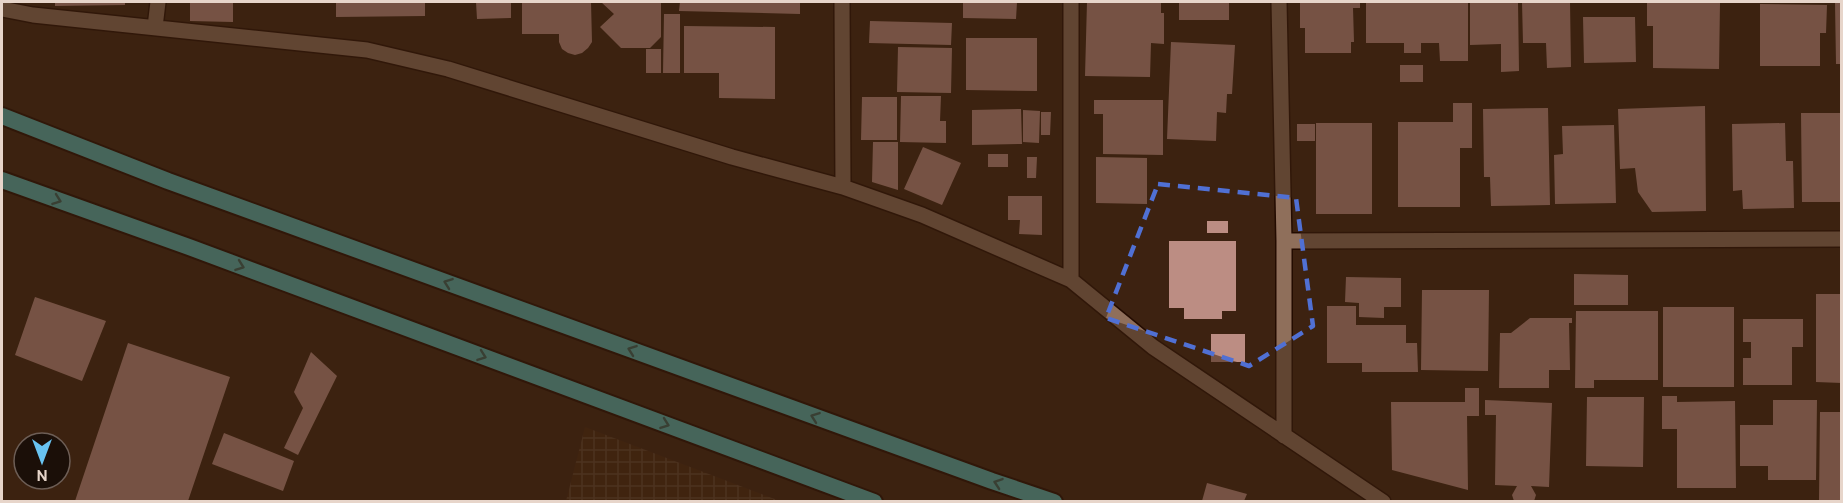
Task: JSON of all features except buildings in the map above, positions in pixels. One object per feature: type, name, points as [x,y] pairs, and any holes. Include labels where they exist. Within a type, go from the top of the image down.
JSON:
[{"type":"highway","points":[[2,116],[168,181],[981,477],[1054,501]]},
{"type":"highway","points":[[2,180],[874,501]]},
{"type":"street","points":[[155,27],[158,2]]},
{"type":"street","points":[[842,2],[843,187]]},
{"type":"street","points":[[1071,2],[1071,280]]},
{"type":"street","points":[[1279,2],[1284,241],[1284,436]]},
{"type":"street","points":[[2,9],[33,15],[367,50],[437,66],[732,157],[843,187],[922,215],[1071,280],[1153,347],[1383,501]]},
{"type":"street","points":[[1284,241],[1842,239]]},
{"type":"highlighted area","points":[[1158,184],[1296,198],[1313,326],[1249,366],[1106,318]]},
{"type":"shaded area","points":[[585,427],[780,501],[566,501]]}]
